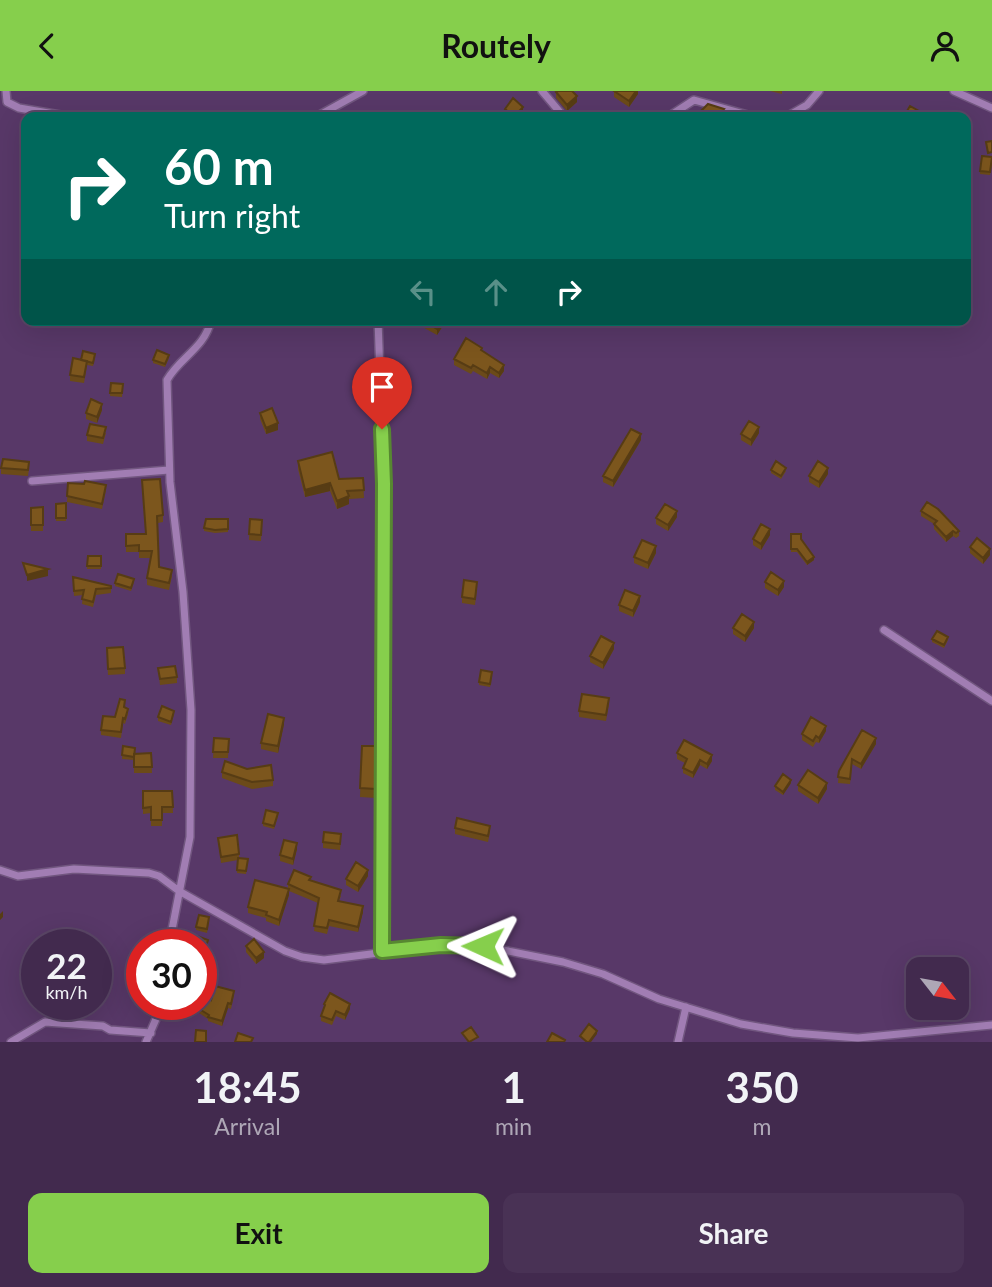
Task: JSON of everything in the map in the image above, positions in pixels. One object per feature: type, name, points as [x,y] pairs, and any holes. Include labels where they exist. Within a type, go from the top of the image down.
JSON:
[{"type":"street","points":[[6,91],[8,102],[19,108],[43,112]]},
{"type":"street","points":[[325,112],[363,91]]},
{"type":"street","points":[[542,91],[560,112]]},
{"type":"street","points":[[795,112],[807,105],[819,91]]},
{"type":"street","points":[[954,91],[992,108]]},
{"type":"street","points":[[676,112],[694,100],[737,112]]},
{"type":"street","points":[[172,929],[190,837],[191,710],[183,592],[169,470],[167,380],[174,367],[191,355],[204,339],[209,326]]},
{"type":"street","points":[[378,326],[384,484],[382,951]]},
{"type":"street","points":[[32,481],[169,470]]},
{"type":"street","points":[[884,630],[992,701]]},
{"type":"street","points":[[0,870],[18,876],[74,869],[149,873],[159,876],[179,891],[285,951],[302,957],[324,960],[382,951],[466,945],[508,950],[603,974],[659,999],[741,1024],[858,1040],[992,1025]]},
{"type":"street","points":[[678,1042],[686,1007]]},
{"type":"street","points":[[146,1042],[154,1020]]},
{"type":"street","points":[[11,1042],[45,1022],[151,1033]]},
{"type":"building","points":[[572,91],[577,96],[567,105],[556,92]]},
{"type":"building","points":[[614,91],[636,91],[629,101]]},
{"type":"building","points":[[513,98],[523,107],[518,112],[508,112],[505,109]]},
{"type":"building","points":[[708,104],[724,109],[721,112],[701,111]]},
{"type":"building","points":[[910,106],[921,112],[906,112]]},
{"type":"building","points":[[992,141],[992,152],[988,153],[986,142]]},
{"type":"building","points":[[982,156],[992,157],[990,172],[980,171]]},
{"type":"building","points":[[466,338],[504,365],[499,373],[490,367],[487,373],[454,359]]},
{"type":"building","points":[[157,350],[169,355],[165,364],[153,360]]},
{"type":"building","points":[[83,351],[95,354],[93,363],[81,360]]},
{"type":"building","points":[[73,358],[87,361],[84,377],[70,375]]},
{"type":"building","points":[[111,383],[123,384],[122,393],[110,393]]},
{"type":"building","points":[[91,399],[102,404],[97,417],[86,413]]},
{"type":"building","points":[[272,408],[278,423],[266,428],[260,413]]},
{"type":"building","points":[[749,421],[759,427],[751,440],[741,434]]},
{"type":"building","points":[[90,424],[106,427],[103,438],[87,435]]},
{"type":"building","points":[[631,429],[641,434],[613,481],[603,476]]},
{"type":"building","points":[[332,452],[339,479],[363,478],[364,490],[347,491],[349,496],[337,501],[330,483],[305,490],[298,461]]},
{"type":"building","points":[[3,459],[29,462],[28,470],[1,468]]},
{"type":"building","points":[[776,461],[786,468],[781,476],[771,470]]},
{"type":"building","points":[[818,461],[828,468],[819,482],[809,476]]},
{"type":"building","points":[[160,479],[163,515],[157,516],[159,567],[172,570],[169,583],[147,578],[152,551],[139,551],[139,545],[126,546],[126,534],[146,534],[142,480]]},
{"type":"building","points":[[85,481],[106,485],[102,504],[67,496],[68,483],[84,484]]},
{"type":"building","points":[[927,502],[938,509],[959,531],[953,531],[946,537],[934,524],[937,521],[921,511]]},
{"type":"building","points":[[66,503],[66,518],[56,518],[56,504]]},
{"type":"building","points":[[665,504],[677,511],[668,525],[656,518]]},
{"type":"building","points":[[43,507],[43,525],[31,525],[31,508]]},
{"type":"building","points":[[206,519],[228,519],[228,529],[204,528]]},
{"type":"building","points":[[250,519],[262,520],[261,535],[249,534]]},
{"type":"building","points":[[761,524],[770,529],[761,544],[753,539]]},
{"type":"building","points":[[791,534],[801,534],[801,539],[814,557],[807,562],[797,549],[791,549]]},
{"type":"building","points":[[977,538],[990,549],[983,558],[970,547]]},
{"type":"building","points":[[642,540],[656,546],[648,563],[634,557]]},
{"type":"building","points":[[88,556],[101,556],[101,566],[87,566]]},
{"type":"building","points":[[23,563],[48,569],[27,575]]},
{"type":"building","points":[[771,572],[784,581],[778,590],[765,582]]},
{"type":"building","points":[[118,574],[134,579],[131,588],[115,583]]},
{"type":"building","points":[[73,577],[111,588],[96,589],[93,602],[82,599],[84,590],[74,591]]},
{"type":"building","points":[[464,580],[477,582],[475,599],[462,597]]},
{"type":"building","points":[[625,590],[640,596],[633,611],[619,605]]},
{"type":"building","points":[[742,614],[754,622],[745,636],[733,628]]},
{"type":"building","points":[[937,631],[948,637],[944,645],[932,639]]},
{"type":"building","points":[[601,636],[614,643],[603,663],[590,656]]},
{"type":"building","points":[[123,647],[125,668],[108,669],[107,648]]},
{"type":"building","points":[[175,666],[177,677],[160,679],[158,668]]},
{"type":"building","points":[[481,670],[492,672],[490,684],[479,682]]},
{"type":"building","points":[[582,694],[609,698],[606,715],[579,711]]},
{"type":"building","points":[[120,699],[125,700],[124,707],[128,709],[125,719],[123,718],[121,732],[101,730],[103,716],[115,717]]},
{"type":"building","points":[[162,706],[174,711],[171,722],[158,717]]},
{"type":"building","points":[[268,714],[284,718],[278,746],[261,743]]},
{"type":"building","points":[[811,717],[826,726],[819,738],[816,736],[813,741],[802,734]]},
{"type":"building","points":[[862,730],[876,738],[861,764],[852,759],[850,779],[838,777],[839,771]]},
{"type":"building","points":[[214,738],[229,739],[228,752],[213,752]]},
{"type":"building","points":[[684,740],[712,755],[707,764],[700,760],[693,773],[683,768],[687,759],[677,753]]},
{"type":"building","points":[[123,746],[135,748],[134,757],[122,755]]},
{"type":"building","points":[[362,746],[377,746],[376,789],[360,788]]},
{"type":"building","points":[[151,753],[152,767],[134,767],[134,754]]},
{"type":"building","points":[[225,761],[247,769],[271,765],[273,780],[252,782],[222,772]]},
{"type":"building","points":[[808,770],[827,783],[818,798],[798,785]]},
{"type":"building","points":[[783,774],[791,780],[783,792],[775,786]]},
{"type":"building","points":[[143,791],[172,791],[173,807],[162,807],[162,820],[151,820],[151,807],[143,808]]},
{"type":"building","points":[[266,810],[278,813],[274,826],[263,823]]},
{"type":"building","points":[[457,818],[490,826],[488,836],[455,828]]},
{"type":"building","points":[[324,832],[341,834],[340,844],[323,842]]},
{"type":"building","points":[[237,835],[239,854],[221,857],[218,838]]},
{"type":"building","points":[[284,840],[297,843],[293,859],[280,855]]},
{"type":"building","points":[[238,858],[248,859],[246,871],[237,870]]},
{"type":"building","points":[[356,862],[368,870],[358,886],[346,879]]},
{"type":"building","points":[[294,870],[311,877],[309,880],[341,890],[338,901],[363,906],[358,927],[329,920],[327,928],[314,926],[319,898],[288,884]]},
{"type":"building","points":[[255,880],[289,889],[279,920],[266,915],[267,912],[248,907]]},
{"type":"building","points":[[199,915],[209,917],[207,929],[196,927]]},
{"type":"building","points":[[254,939],[264,952],[256,958],[246,946]]},
{"type":"building","points":[[217,987],[234,991],[222,1021],[217,1020]]},
{"type":"building","points":[[330,993],[350,1004],[345,1015],[336,1011],[332,1020],[321,1016]]},
{"type":"building","points":[[589,1024],[597,1031],[587,1042],[580,1036]]},
{"type":"building","points":[[471,1027],[478,1037],[469,1042],[462,1033]]},
{"type":"building","points":[[196,1030],[206,1031],[206,1042],[195,1042]]},
{"type":"building","points":[[238,1033],[253,1038],[251,1042],[235,1042]]},
{"type":"building","points":[[552,1033],[565,1040],[564,1042],[547,1042]]},
{"type":"route","points":[[382,429],[382,951],[441,945],[483,946]]}]
